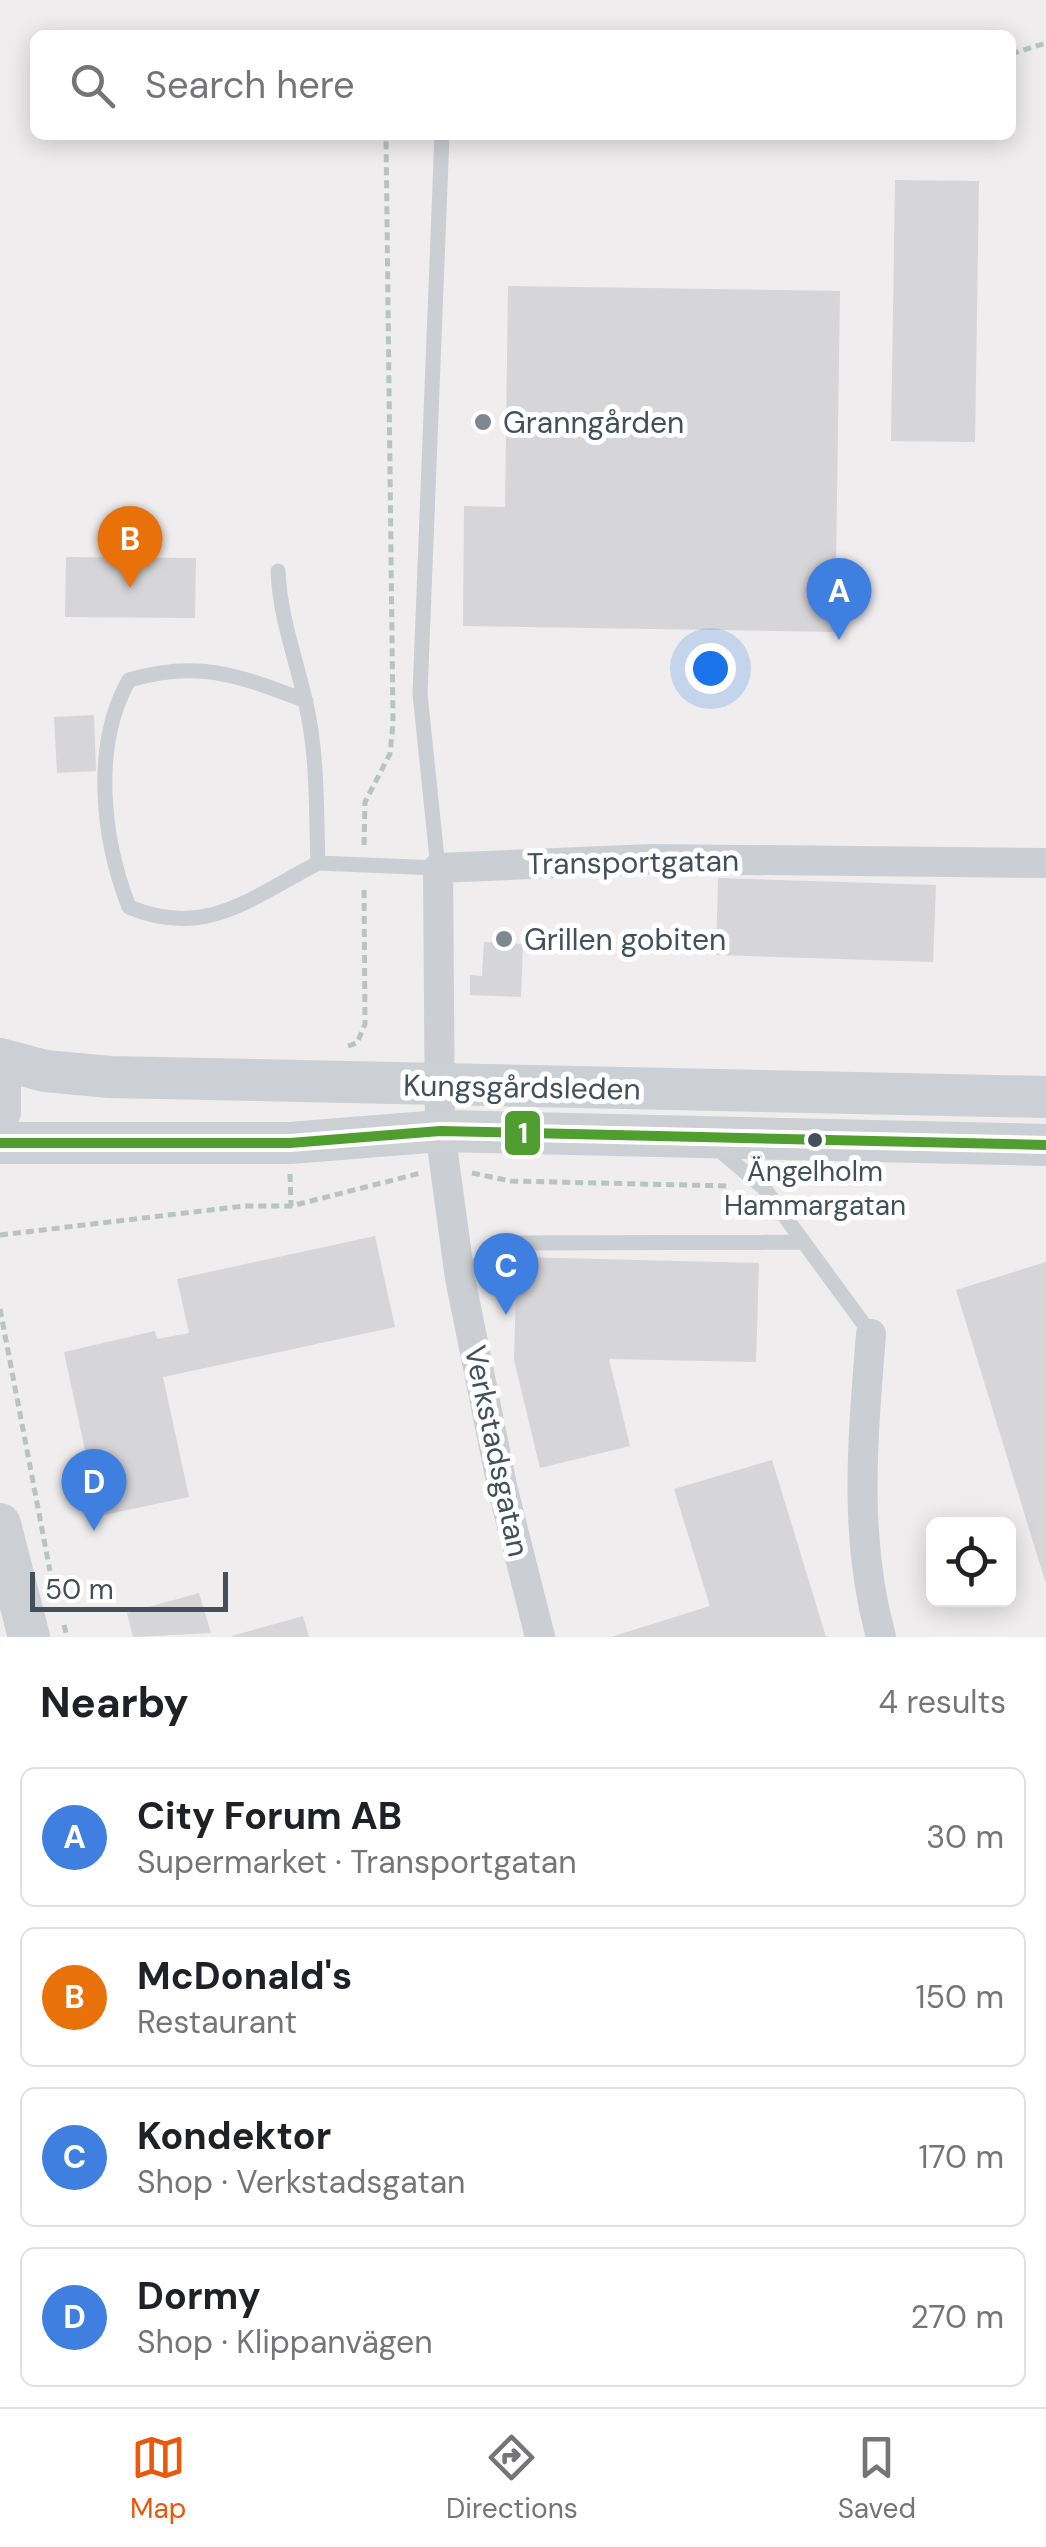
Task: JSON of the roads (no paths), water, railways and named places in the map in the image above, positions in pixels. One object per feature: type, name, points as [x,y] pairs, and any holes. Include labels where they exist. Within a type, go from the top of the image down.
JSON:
[{"type":"main road","name":"Kungsgårdsleden","points":[[0,1060],[45,1072],[110,1077],[1046,1097]]},
{"type":"main road","points":[[0,1067],[0,1112]]},
{"type":"main road","name":"Kungsgårdsleden","points":[[0,1143],[290,1143],[442,1151],[681,1136],[1046,1144]]},
{"type":"main road","points":[[0,1524],[46,1629]]},
{"type":"street","name":"Transportgatan","points":[[438,868],[652,859],[1046,863]]},
{"type":"street","points":[[438,868],[442,1086]]},
{"type":"street","name":"Verkstadsgatan","points":[[442,1086],[442,1151],[460,1278],[502,1486],[540,1637]]},
{"type":"street","points":[[871,1334],[860,1506],[866,1570],[881,1637]]},
{"type":"lane","points":[[306,702],[228,671],[164,670],[129,680],[112,711],[106,742],[109,820],[117,877],[129,907],[162,921],[214,917],[318,864],[438,868],[420,694],[442,140]]},
{"type":"lane","points":[[278,571],[284,630],[306,702],[314,756],[318,864]]},
{"type":"lane","points":[[681,1136],[716,1147],[764,1188],[871,1334]]},
{"type":"lane","points":[[460,1278],[505,1243],[803,1242]]},
{"type":"place","name":"Granngården","points":[[483,422]]},
{"type":"place","name":"McDonald's","points":[[130,588]]},
{"type":"place","name":"City Forum AB","points":[[839,640]]},
{"type":"place","name":"Grillen gobiten","points":[[504,939]]},
{"type":"place","name":"Ängelholm Hammargatan","points":[[815,1140]]},
{"type":"place","name":"Kondektor","points":[[506,1315]]},
{"type":"place","name":"Dormy","points":[[94,1531]]}]
